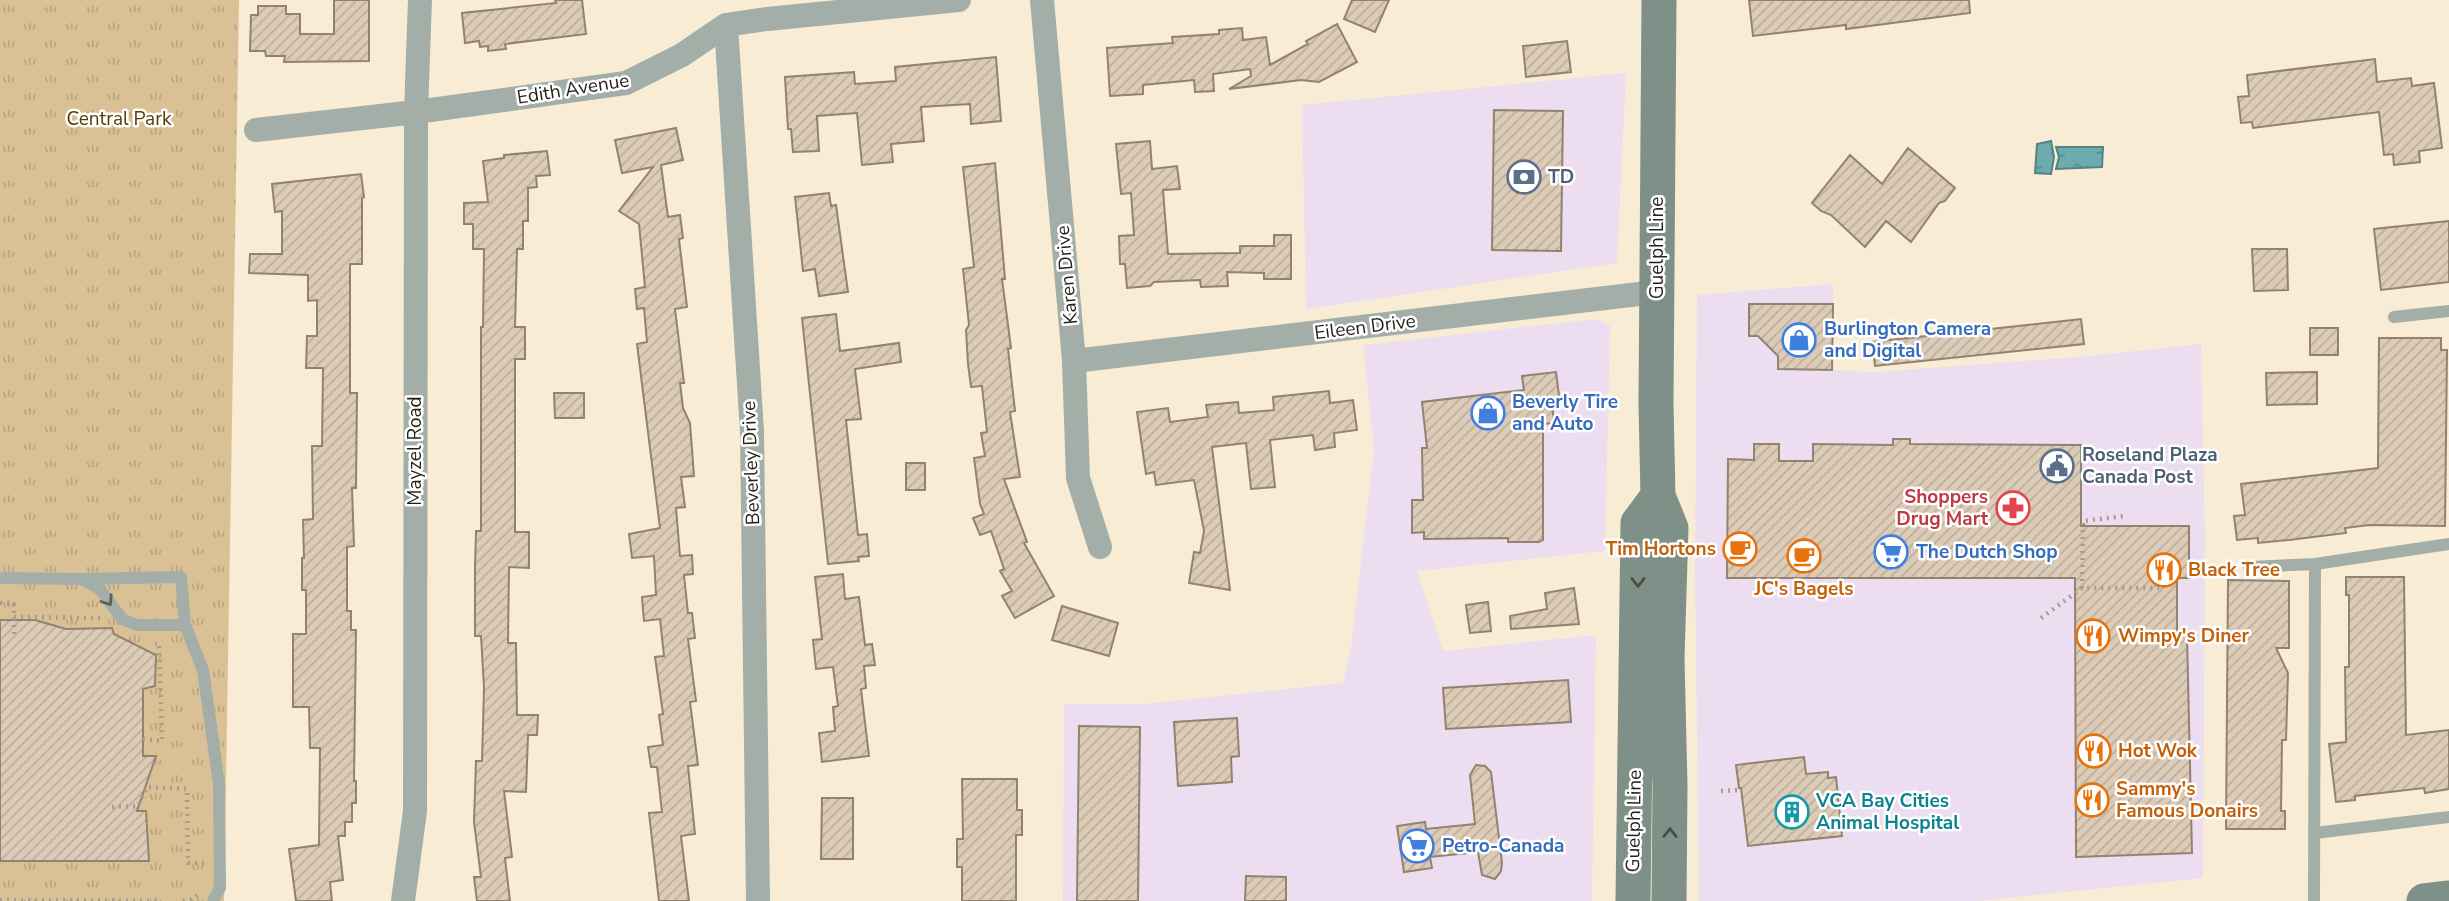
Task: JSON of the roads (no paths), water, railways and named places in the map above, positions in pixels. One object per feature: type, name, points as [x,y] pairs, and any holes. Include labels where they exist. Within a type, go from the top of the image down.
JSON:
[{"type":"main road","name":"Guelph Line","points":[[1659,0],[1656,292],[1658,496],[1671,528],[1667,658],[1670,901]]},
{"type":"main road","name":"Guelph Line","points":[[1633,901],[1638,523],[1658,496]]},
{"type":"main road","points":[[2424,901],[2449,898]]},
{"type":"street","name":"Mayzel Road","points":[[402,901],[415,811],[416,112],[420,0]]},
{"type":"street","name":"Edith Avenue","points":[[256,130],[416,112],[626,83],[682,55],[726,25],[958,0]]},
{"type":"street","name":"Karen Drive","points":[[1042,0],[1074,361],[1078,478],[1100,547]]},
{"type":"street","name":"Beverley Drive","points":[[726,25],[752,430],[758,901]]},
{"type":"street","name":"Eileen Drive","points":[[1074,361],[1656,292]]},
{"type":"lane","points":[[2394,317],[2449,311]]},
{"type":"lane","points":[[2249,567],[2315,564],[2449,544]]},
{"type":"lane","points":[[2314,901],[2315,564]]},
{"type":"lane","points":[[0,578],[181,577],[185,625],[203,670],[219,784],[220,888],[213,901]]},
{"type":"lane","points":[[81,579],[100,589],[122,619],[137,625],[185,625]]},
{"type":"lane","points":[[2315,833],[2449,817]]},
{"type":"water","points":[[2051,141],[2054,157],[2051,174],[2035,173],[2037,144]]},
{"type":"water","points":[[2056,147],[2103,147],[2102,167],[2056,169],[2059,157]]},
{"type":"place","name":"TD","points":[[1524,177]]},
{"type":"place","name":"Burlington Camera and Digital","points":[[1799,340]]},
{"type":"place","name":"Beverly Tire and Auto","points":[[1488,413]]},
{"type":"place","name":"Roseland Plaza Canada Post","points":[[2057,466]]},
{"type":"place","name":"Shoppers Drug Mart","points":[[2013,508]]},
{"type":"place","name":"Tim Hortons","points":[[1740,549]]},
{"type":"place","name":"The Dutch Shop","points":[[1891,552]]},
{"type":"place","name":"JC's Bagels","points":[[1804,556]]},
{"type":"place","name":"Black Tree","points":[[2164,570]]},
{"type":"place","name":"Wimpy's Diner","points":[[2093,636]]},
{"type":"place","name":"Hot Wok","points":[[2094,751]]},
{"type":"place","name":"Sammy's Famous Donairs","points":[[2092,800]]},
{"type":"place","name":"VCA Bay Cities Animal Hospital","points":[[1792,812]]},
{"type":"place","name":"Petro-Canada","points":[[1417,846]]},
{"type":"park label","name":"Central Park","points":[[119,119]]}]
